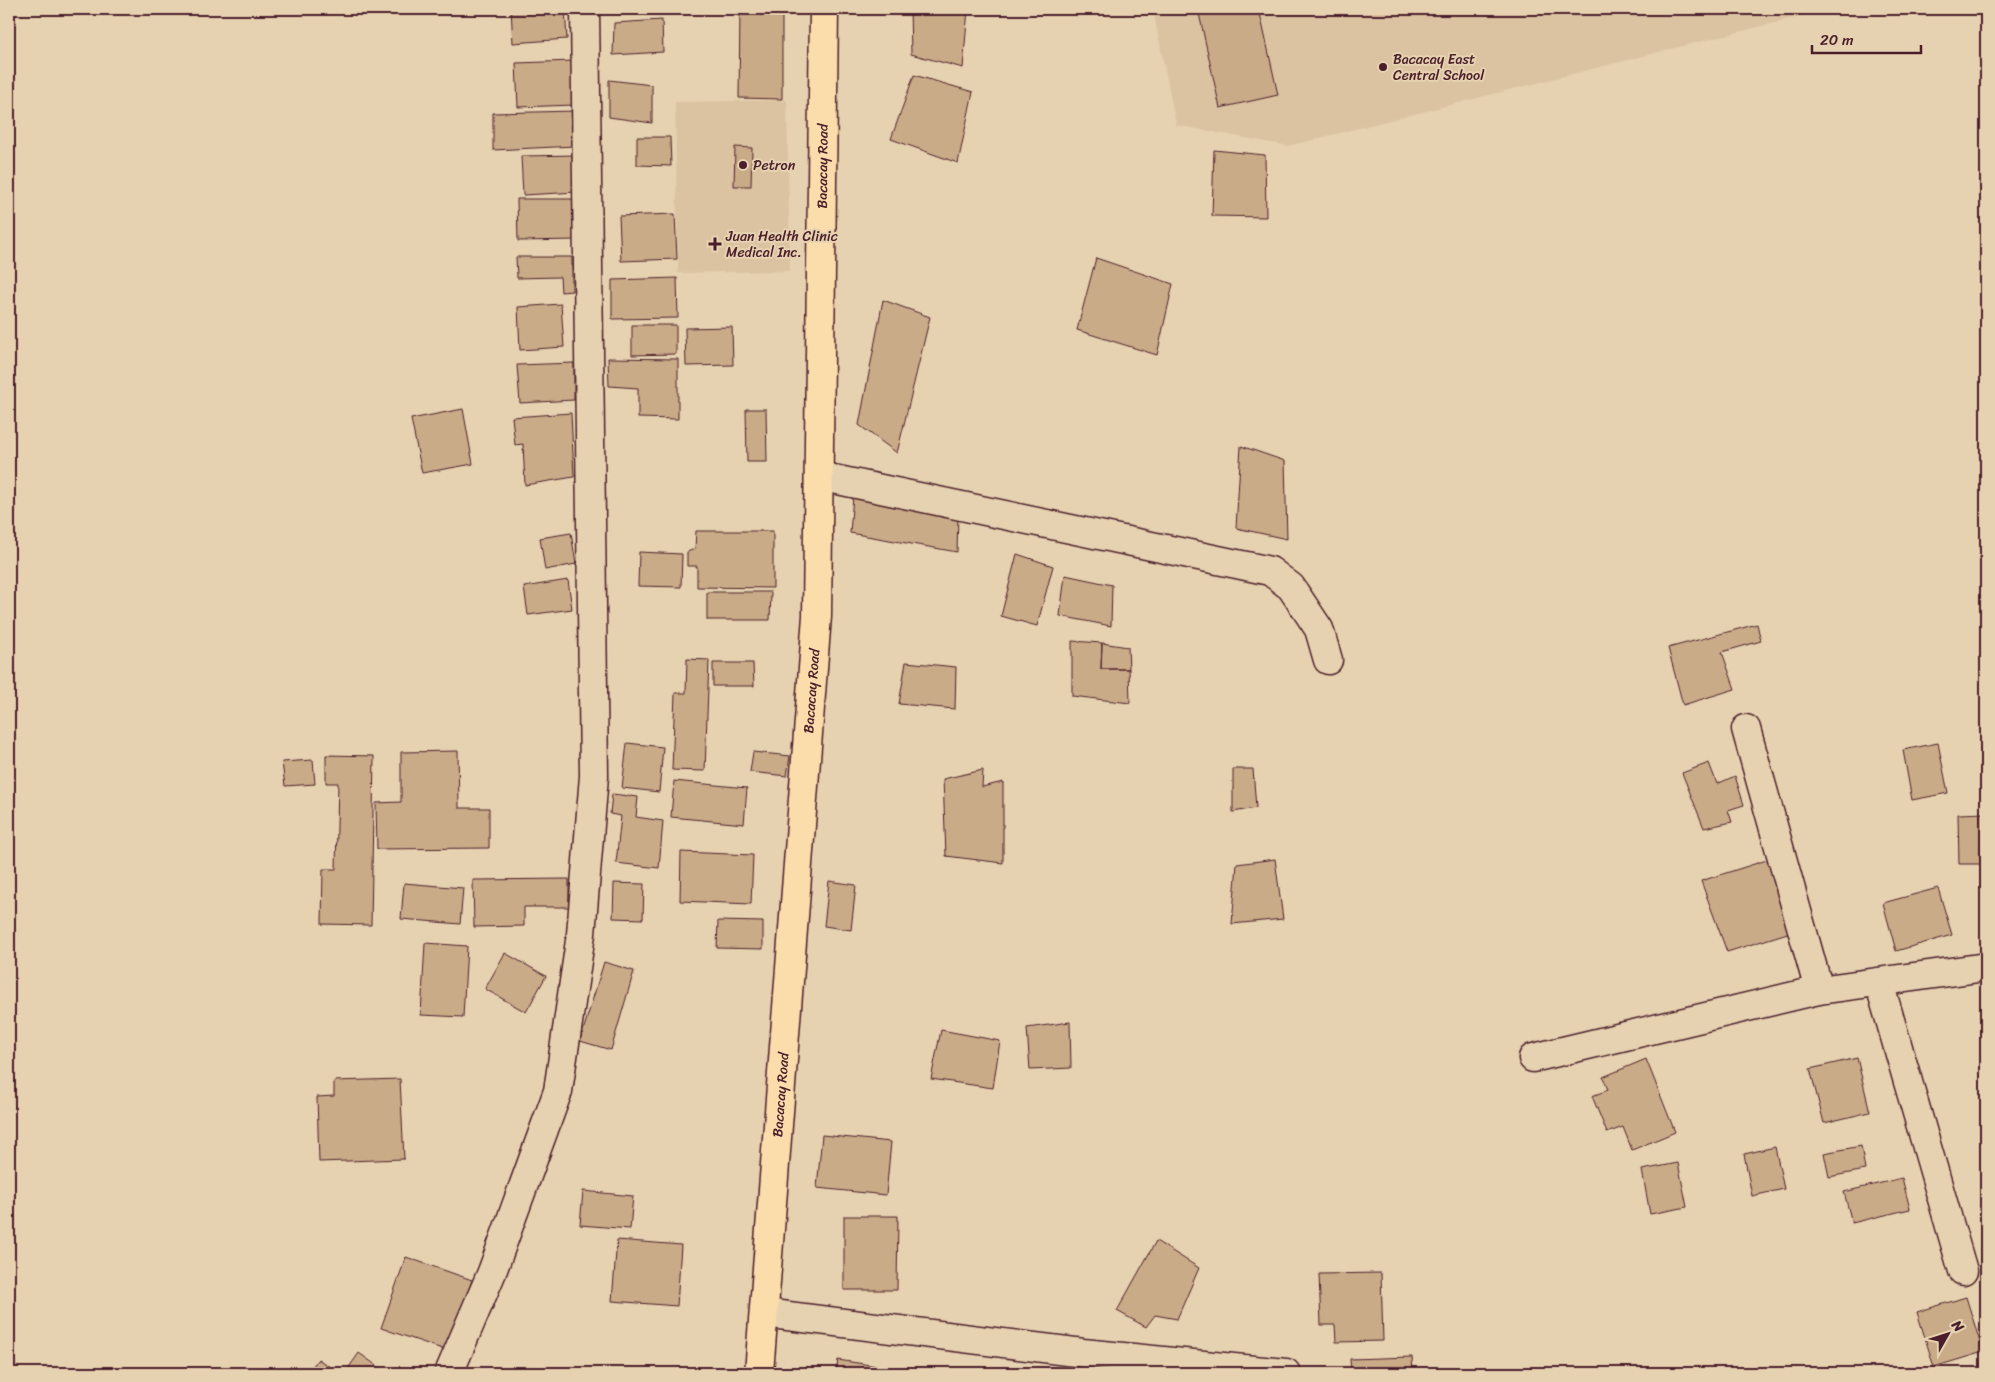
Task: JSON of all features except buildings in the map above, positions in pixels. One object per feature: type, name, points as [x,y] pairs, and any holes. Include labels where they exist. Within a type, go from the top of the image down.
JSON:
[{"type":"main road","name":"Bacacay Road","points":[[759,1373],[817,616],[824,9]]},
{"type":"street","points":[[449,1373],[492,1272],[558,1090],[581,934],[594,776],[585,9]]},
{"type":"street","points":[[819,476],[1270,571],[1291,587],[1319,629],[1328,660]]},
{"type":"street","points":[[1746,729],[1819,990]]},
{"type":"street","points":[[1533,1058],[1819,990],[1986,967]]},
{"type":"street","points":[[1879,982],[1963,1271]]},
{"type":"street","points":[[764,1313],[1083,1353],[1286,1373]]},
{"type":"shaded area","name":"Bacacay East Central School","points":[[1153,9],[1829,9],[1288,146],[1176,125]]},
{"type":"shaded area","points":[[787,100],[790,271],[678,273],[675,102]]},
{"type":"place","name":"Bacacay East Central School","points":[[1383,67]]},
{"type":"place","name":"Petron","points":[[743,165]]},
{"type":"place","name":"Juan Health Clinic Medical Inc.","points":[[715,244]]}]
